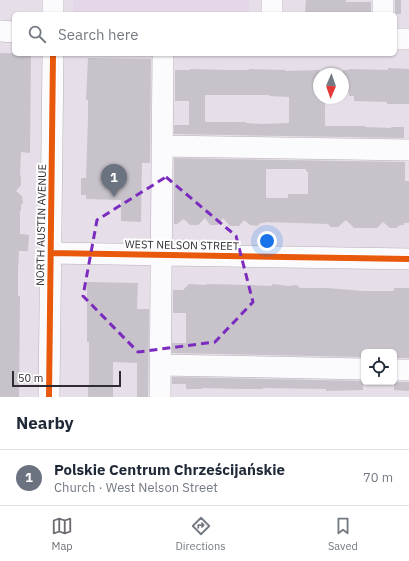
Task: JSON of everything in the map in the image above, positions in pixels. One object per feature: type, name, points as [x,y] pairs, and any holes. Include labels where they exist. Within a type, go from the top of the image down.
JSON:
[{"type":"street","points":[[53,0],[53,12]]},
{"type":"street","points":[[272,0],[272,12]]},
{"type":"street","points":[[383,0],[383,12]]},
{"type":"street","points":[[0,31],[12,32]]},
{"type":"street","points":[[397,39],[409,39]]},
{"type":"street","name":"NORTH AUSTIN AVENUE","points":[[49,397],[52,56]]},
{"type":"street","points":[[160,397],[163,56]]},
{"type":"street","points":[[162,146],[409,150]]},
{"type":"street","name":"WEST NELSON STREET","points":[[51,253],[409,259]]},
{"type":"street","points":[[161,365],[361,369]]},
{"type":"street","points":[[397,370],[409,370]]},
{"type":"highlighted area","points":[[166,177],[236,236],[253,302],[215,342],[138,352],[83,296],[97,220]]},
{"type":"shaded area","points":[[73,0],[249,0],[249,12],[73,12]]},
{"type":"building","points":[[306,0],[346,0],[346,2],[371,2],[371,12],[305,12]]},
{"type":"building","points":[[395,0],[401,0],[401,14],[397,14],[397,12],[395,12]]},
{"type":"building","points":[[0,53],[12,53],[12,56],[31,56],[30,153],[21,152],[21,185],[16,191],[22,196],[23,203],[20,211],[20,234],[29,235],[28,251],[19,251],[19,397],[0,397]]},
{"type":"building","points":[[88,58],[151,59],[150,163],[142,163],[141,222],[121,221],[121,200],[86,199],[86,195],[81,195],[81,178],[86,178],[88,100],[86,100]]},
{"type":"building","points":[[388,68],[409,69],[409,104],[354,101],[354,96],[349,96],[349,69],[388,70]]},
{"type":"building","points":[[175,70],[313,70],[313,104],[325,104],[325,126],[404,127],[404,138],[174,134],[174,125],[189,125],[189,101],[175,101]],"holes":[[[205,95],[289,97],[289,123],[262,124],[246,122],[205,122]]]},
{"type":"building","points":[[174,158],[405,162],[405,181],[409,181],[409,223],[404,223],[404,225],[400,225],[396,228],[390,228],[383,222],[377,228],[354,228],[346,220],[338,227],[331,227],[328,224],[265,222],[257,226],[250,225],[244,220],[239,226],[230,226],[223,218],[218,225],[210,225],[205,218],[198,225],[190,225],[184,219],[177,224],[174,224]],"holes":[[[266,169],[306,169],[308,172],[308,194],[288,194],[288,198],[266,198]]]},
{"type":"building","points":[[87,282],[138,283],[137,309],[149,309],[148,397],[137,397],[137,363],[113,362],[113,397],[88,397],[89,342],[87,342]]},
{"type":"building","points":[[189,284],[271,286],[273,284],[288,286],[297,285],[300,288],[327,288],[363,291],[394,291],[394,288],[409,288],[409,358],[397,358],[397,349],[361,349],[361,357],[172,353],[172,343],[186,343],[186,313],[173,313],[173,290],[183,290]]},
{"type":"building","points":[[172,377],[361,381],[363,390],[326,391],[326,389],[263,388],[186,389],[186,384],[172,384]]},
{"type":"building","points":[[397,382],[409,382],[409,391],[394,390],[394,385],[397,385]]},
{"type":"cycle path","points":[[49,397],[53,56]]},
{"type":"cycle path","points":[[51,253],[409,259]]},
{"type":"place","name":"Polskie Centrum Chrześcijańskie","points":[[114,197]]}]
